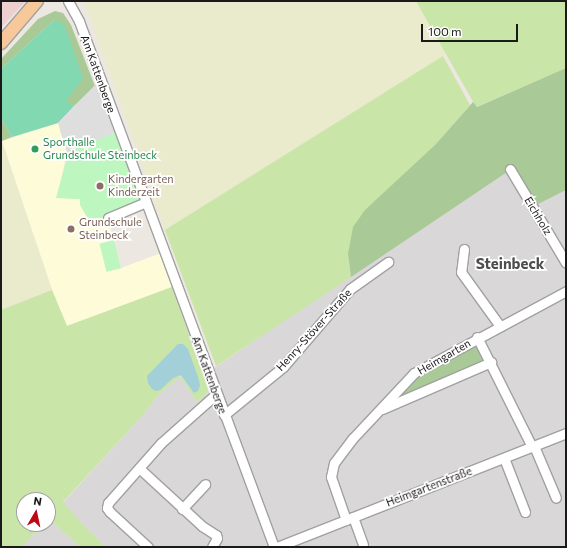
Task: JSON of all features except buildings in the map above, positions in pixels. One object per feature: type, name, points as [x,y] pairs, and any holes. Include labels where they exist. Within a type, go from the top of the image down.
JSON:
[{"type":"main road","points":[[1,43],[37,1]]},
{"type":"street","name":"Am Kattenberge","points":[[61,1],[79,21],[274,547]]},
{"type":"street","name":"Am Kattenberge","points":[[68,1],[74,14]]},
{"type":"street","name":"Eichholz","points":[[510,169],[566,263]]},
{"type":"street","points":[[108,218],[146,202]]},
{"type":"street","points":[[464,249],[461,272],[500,326]]},
{"type":"street","name":"Henry-Stöver-Straße","points":[[224,415],[283,367],[350,289],[388,262]]},
{"type":"street","name":"Heimgarten","points":[[350,518],[331,477],[334,463],[353,438],[377,411],[414,373],[477,337],[566,291]]},
{"type":"street","name":"Heimgarten","points":[[477,337],[533,446]]},
{"type":"street","name":"Heimgarten","points":[[377,411],[491,362]]},
{"type":"street","points":[[148,547],[107,508],[108,504],[139,468],[180,425],[216,394]]},
{"type":"street","name":"Heimgartenstraße","points":[[277,547],[566,433]]},
{"type":"street","points":[[533,446],[556,498]]},
{"type":"street","points":[[504,458],[525,512]]},
{"type":"street","points":[[139,468],[202,526],[216,535],[217,538],[212,547]]},
{"type":"street","points":[[182,508],[205,484]]},
{"type":"street","points":[[350,518],[363,544]]},
{"type":"shaded area","points":[[1,1],[26,1],[1,28]]},
{"type":"shaded area","points":[[98,82],[116,132],[67,153],[58,123]]},
{"type":"shaded area","name":"Grundschule Steinbeck","points":[[58,123],[67,153],[57,198],[80,199],[80,204],[108,218],[121,268],[161,253],[172,287],[67,326],[52,290],[2,141]]},
{"type":"shaded area","points":[[510,169],[551,197],[566,190],[566,547],[106,547],[63,503],[142,416],[159,394],[180,376],[197,402],[214,387],[208,372]]},
{"type":"shaded area","points":[[56,525],[80,547],[22,547],[36,532],[56,532]]},
{"type":"green space","points":[[84,1],[417,1],[447,54],[165,230]]},
{"type":"green space","points":[[416,1],[566,1],[566,68],[476,107]]},
{"type":"green space","points":[[55,11],[63,13],[71,25],[95,86],[74,106],[65,101],[54,20],[1,69],[1,59],[38,19]]},
{"type":"green space","points":[[54,20],[64,24],[83,78],[66,101],[74,106],[58,123],[12,137],[1,118],[1,69]]},
{"type":"green space","points":[[443,56],[470,105],[435,145],[348,254],[351,277],[216,366],[165,230]]},
{"type":"green space","points":[[566,68],[566,190],[532,207],[510,170],[351,277],[348,254],[353,227],[365,210],[435,145],[473,102],[477,107]]},
{"type":"green space","points":[[1,118],[12,137],[2,141],[1,139]]},
{"type":"green space","points":[[119,131],[146,202],[108,218],[90,222],[80,205],[80,199],[56,198],[69,151]]},
{"type":"green space","points":[[1,139],[52,290],[1,310]]},
{"type":"green space","points":[[114,240],[121,268],[106,272],[99,244]]},
{"type":"green space","points":[[172,287],[209,391],[197,402],[180,376],[159,394],[142,416],[63,502],[88,530],[106,547],[80,547],[56,525],[56,492],[16,492],[16,532],[36,532],[22,547],[1,547],[1,310],[52,290],[67,326]]},
{"type":"green space","points":[[477,337],[491,362],[377,411],[414,373]]},
{"type":"water","points":[[178,344],[183,344],[188,349],[200,385],[198,391],[194,393],[181,375],[173,378],[160,390],[156,391],[152,389],[148,383],[147,376]]},
{"type":"place","name":"Sporthalle Grundschule Steinbeck","points":[[35,149]]},
{"type":"place","name":"Kindergarten Kinderzeit","points":[[100,186]]},
{"type":"place","name":"Grundschule Steinbeck","points":[[71,229]]},
{"type":"district","name":"Steinbeck","points":[[510,264]]}]
